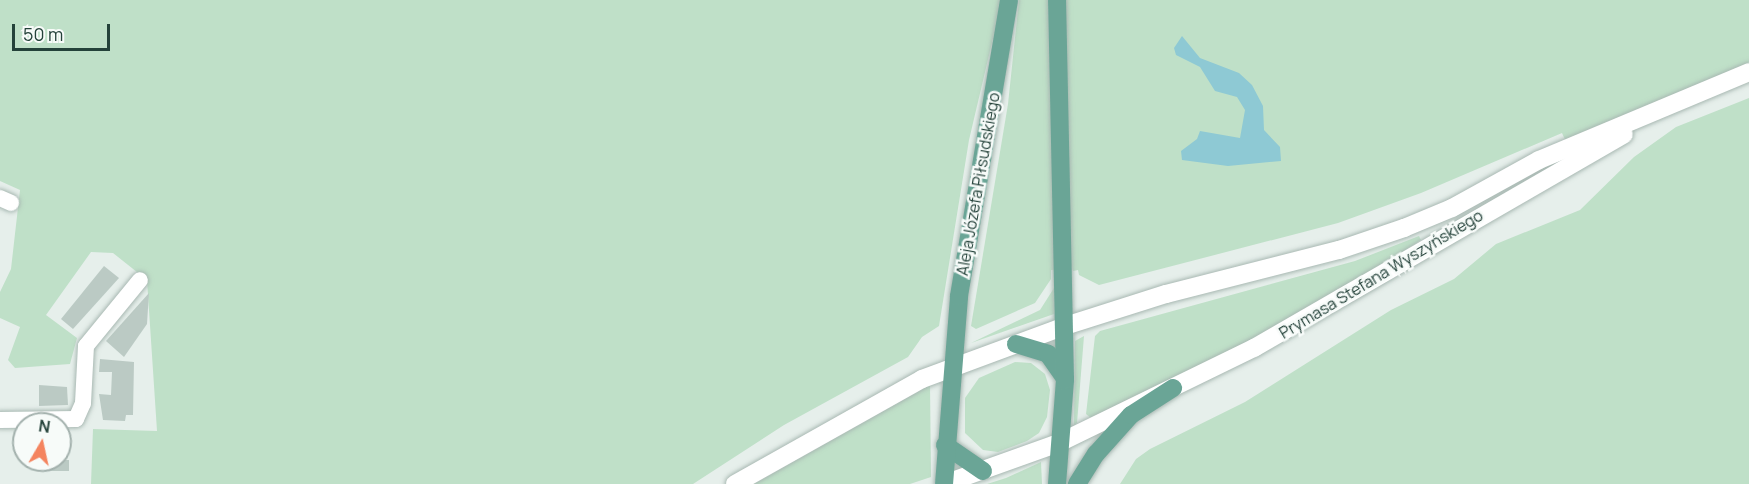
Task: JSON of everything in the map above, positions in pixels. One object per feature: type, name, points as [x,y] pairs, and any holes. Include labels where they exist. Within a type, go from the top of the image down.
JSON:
[{"type":"main road","name":"Aleja Józefa Piłsudskiego","points":[[950,368],[971,209],[1009,0]]},
{"type":"main road","points":[[1057,0],[1065,326],[1065,380],[1057,484]]},
{"type":"main road","name":"Prymasa Stefana Wyszyńskiego","points":[[1016,344],[1166,294],[1371,240],[1452,208],[1539,160],[1749,72]]},
{"type":"main road","name":"Prymasa Stefana Wyszyńskiego","points":[[1061,442],[1307,319],[1492,207],[1695,95]]},
{"type":"main road","points":[[735,484],[784,453],[922,379],[1016,344],[1048,354],[1065,380]]},
{"type":"main road","points":[[950,368],[944,484],[1061,442]]},
{"type":"main road","points":[[1077,484],[1096,454],[1131,415],[1173,388]]},
{"type":"main road","points":[[945,445],[983,471]]},
{"type":"street","points":[[0,420],[76,419],[83,404],[86,346],[140,280]]},
{"type":"green space","points":[[0,0],[1002,0],[969,140],[939,326],[922,337],[908,357],[784,425],[693,484],[91,484],[93,429],[157,431],[147,280],[113,253],[91,252],[46,315],[77,338],[70,364],[15,368],[8,360],[20,327],[0,318],[0,292],[11,269],[20,190],[0,181]]},
{"type":"green space","points":[[1019,0],[1048,0],[1055,270],[1051,270],[1051,279],[1035,303],[976,329],[971,326],[1008,104]]},
{"type":"green space","points":[[1064,0],[1749,0],[1749,65],[1567,144],[1562,133],[1421,193],[1338,223],[1099,285],[1079,275],[1078,270],[1073,271],[1071,266]]},
{"type":"green space","points":[[1749,98],[1749,484],[1120,484],[1136,459],[1150,449],[1245,402],[1391,310],[1454,279],[1496,244],[1580,210],[1634,157],[1676,127]]},
{"type":"green space","points":[[1419,236],[1421,240],[1363,277],[1258,337],[1091,418],[1086,414],[1095,336],[1100,331],[1355,261]]},
{"type":"green space","points":[[1054,288],[1054,314],[971,343],[1040,310]]},
{"type":"green space","points":[[1084,336],[1077,423],[1074,426],[1075,341]]},
{"type":"green space","points":[[1015,362],[1031,363],[1045,374],[1050,390],[1047,417],[1039,433],[1027,441],[998,452],[983,450],[965,433],[965,398],[979,378]]},
{"type":"green space","points":[[930,385],[931,477],[910,484],[754,484]]},
{"type":"green space","points":[[1041,462],[1042,484],[987,484],[1006,478]]},
{"type":"water","points":[[1182,36],[1200,58],[1239,73],[1252,85],[1263,106],[1264,130],[1280,147],[1281,161],[1228,166],[1182,160],[1181,151],[1197,139],[1200,131],[1240,138],[1245,110],[1237,97],[1215,91],[1200,67],[1176,55],[1174,48]]},
{"type":"building","points":[[104,266],[119,278],[73,329],[61,319]]},
{"type":"building","points":[[149,293],[147,324],[124,357],[106,341]]},
{"type":"building","points":[[100,359],[134,362],[133,415],[126,415],[125,421],[103,420],[99,394],[111,395],[112,372],[99,372]]},
{"type":"building","points":[[39,385],[67,387],[68,405],[39,406]]}]
